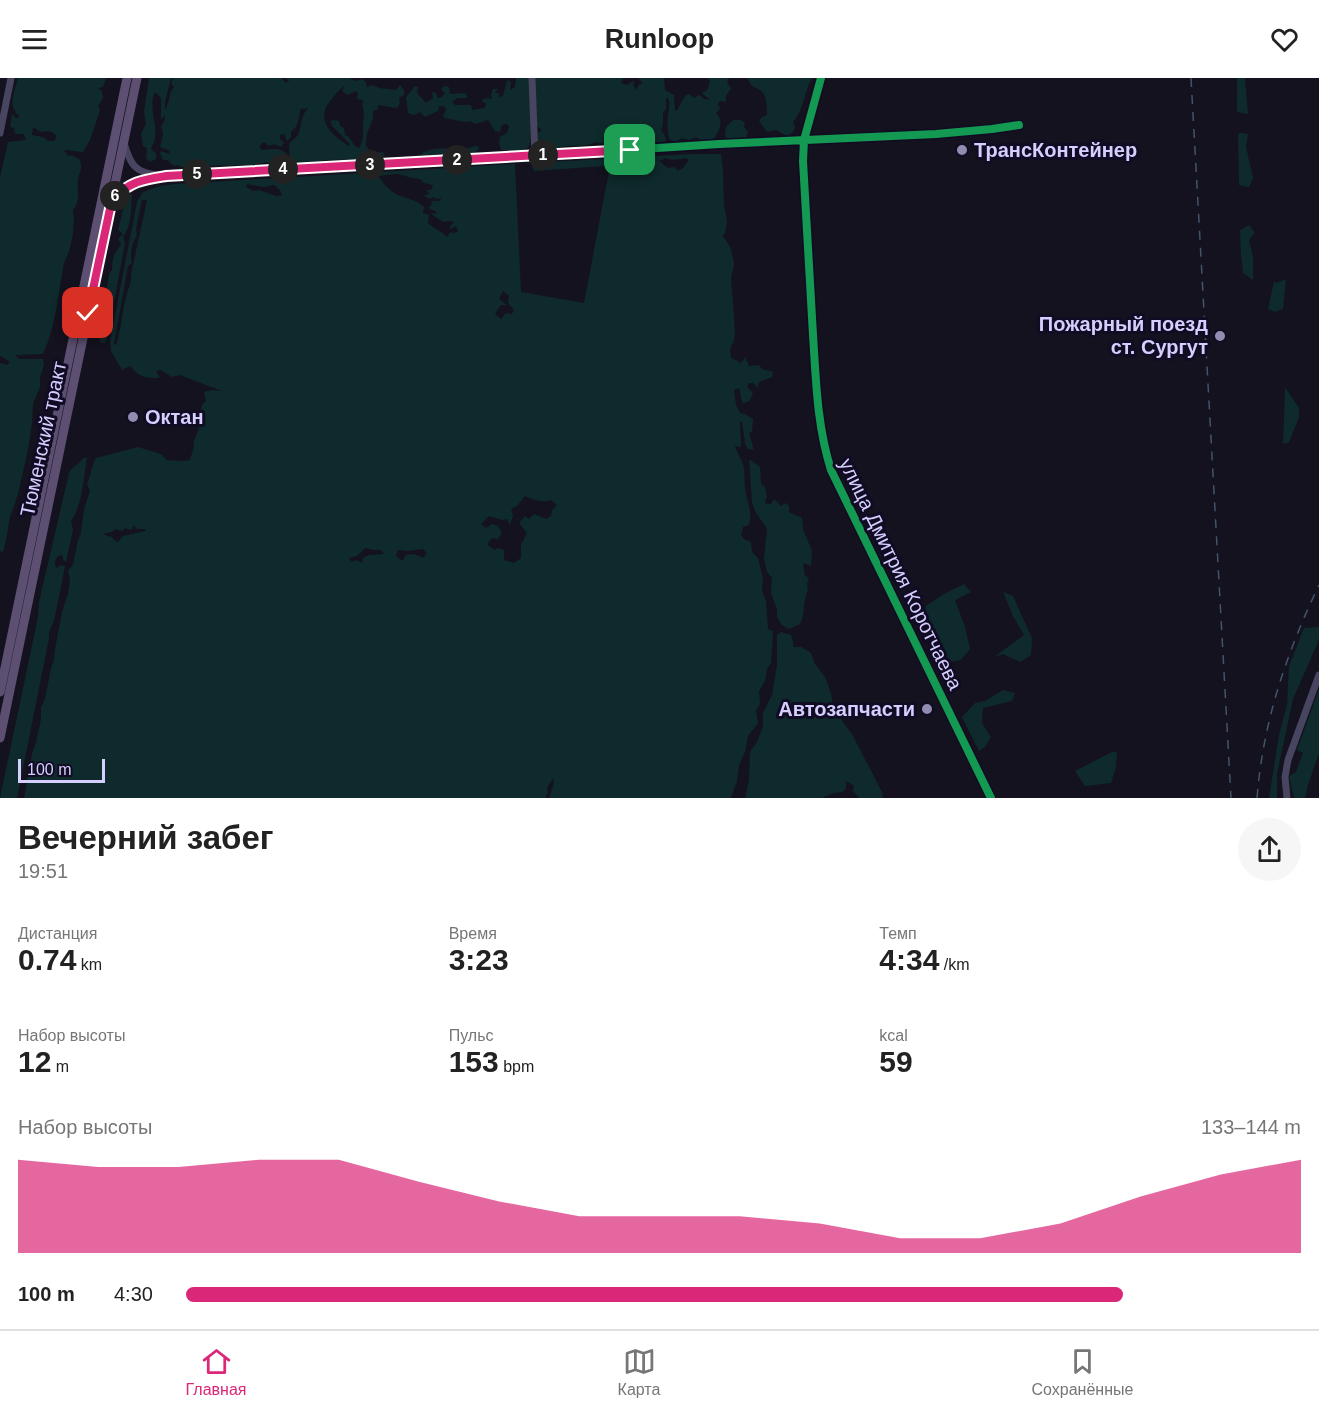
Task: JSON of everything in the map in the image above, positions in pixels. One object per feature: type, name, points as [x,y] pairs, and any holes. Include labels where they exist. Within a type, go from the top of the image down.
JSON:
[{"type":"main road","name":"Тюменский тракт","points":[[0,692],[127,78]]},
{"type":"main road","name":"Тюменский тракт","points":[[0,738],[137,78]]},
{"type":"street","points":[[0,133],[11,78]]},
{"type":"street","points":[[532,78],[535,156]]},
{"type":"street","name":"улица Дмитрия Коротчаева","points":[[820,78],[804,140],[804,171],[817,392],[824,450],[831,470],[991,798]]},
{"type":"street","points":[[112,199],[135,182],[166,176],[936,134],[1019,125]]},
{"type":"street","points":[[123,142],[127,155],[135,167],[144,173],[166,176]]},
{"type":"street","points":[[1287,798],[1285,777],[1288,760],[1319,675]]},
{"type":"green space","points":[[18,78],[106,78],[103,87],[98,88],[102,91],[103,98],[98,106],[100,110],[90,140],[83,152],[64,150],[68,156],[72,155],[80,160],[81,169],[78,177],[78,199],[73,210],[72,241],[63,266],[56,312],[47,344],[43,354],[15,355],[19,359],[43,359],[44,365],[40,387],[33,404],[28,450],[3,552],[0,551],[0,363],[7,365],[10,362],[0,357],[0,177],[8,142],[26,140],[24,134],[15,134],[14,128],[10,127],[12,114],[16,118],[20,117],[13,104],[13,94]],"holes":[[[33,127],[41,132],[50,131],[56,135],[55,141],[32,135]]]},
{"type":"green space","points":[[149,78],[171,78],[165,110],[174,87],[171,83],[173,78],[282,78],[286,83],[289,81],[286,78],[349,78],[355,81],[362,79],[366,82],[367,87],[373,85],[396,90],[400,85],[404,90],[404,95],[399,98],[400,103],[397,108],[378,105],[378,109],[373,111],[366,146],[374,152],[383,152],[385,156],[378,159],[323,160],[324,163],[298,162],[290,159],[289,143],[298,135],[308,108],[301,108],[291,137],[287,141],[284,134],[280,135],[284,143],[281,147],[274,144],[269,146],[264,142],[259,146],[262,150],[281,150],[287,154],[287,162],[175,166],[168,160],[163,160],[160,153],[162,151],[169,154],[170,151],[160,147],[163,134],[161,126],[165,116],[161,119],[161,98],[155,92],[152,106],[155,134],[151,148],[156,153],[156,159],[150,162],[146,158],[147,148],[143,146],[141,134],[146,124],[144,112]],"holes":[[[345,86],[342,91],[348,95],[355,91],[358,93],[357,99],[363,100],[363,136],[359,148],[345,135],[344,128],[340,126],[339,121],[330,121],[350,144],[349,146],[331,132],[325,120],[326,107],[337,92]]]},
{"type":"green space","points":[[516,78],[530,78],[530,143],[524,150],[501,150],[500,137],[507,133],[509,126],[506,124],[502,125],[500,132],[495,131],[488,120],[476,124],[470,121],[445,118],[443,116],[445,107],[439,106],[438,111],[425,117],[420,112],[414,115],[408,113],[406,97],[415,86],[418,87],[417,93],[426,103],[433,98],[432,92],[436,93],[438,98],[442,97],[445,93],[441,89],[445,86],[449,87],[450,94],[465,93],[468,98],[457,98],[452,102],[455,105],[471,105],[472,110],[485,108],[486,103],[482,102],[483,99],[492,99],[493,89],[498,89],[495,93],[499,93],[499,97],[503,96],[507,80],[511,81],[510,90],[515,87]]},
{"type":"green space","points":[[535,78],[623,78],[621,83],[627,85],[635,81],[633,85],[637,90],[638,85],[643,83],[638,78],[664,78],[665,90],[674,95],[675,111],[685,96],[689,94],[694,98],[699,95],[710,100],[702,93],[707,90],[710,82],[708,78],[729,78],[727,83],[731,88],[726,96],[726,102],[720,101],[718,104],[720,109],[716,113],[719,116],[720,126],[713,140],[702,141],[696,137],[689,140],[682,138],[675,142],[669,139],[670,105],[667,97],[661,130],[666,141],[631,145],[596,142],[552,148],[538,142],[538,133],[542,130],[537,126]]},
{"type":"green space","points":[[747,78],[812,78],[793,122],[795,127],[793,132],[787,136],[776,130],[767,132],[759,121],[767,115],[764,94],[752,86]]},
{"type":"green space","points":[[1237,78],[1245,78],[1248,114],[1237,112]]},
{"type":"green space","points":[[733,120],[741,120],[745,123],[744,127],[748,132],[746,138],[729,140],[725,136],[726,127]]},
{"type":"green space","points":[[1248,134],[1246,147],[1253,178],[1249,187],[1239,185],[1238,135]]},
{"type":"green space","points":[[478,146],[479,149],[474,153],[434,156],[421,154],[433,149]]},
{"type":"green space","points":[[721,154],[727,221],[725,233],[722,236],[731,249],[734,264],[731,279],[735,331],[730,349],[731,358],[740,364],[745,357],[749,366],[759,365],[762,369],[773,372],[772,377],[759,382],[757,388],[754,383],[749,383],[747,387],[753,393],[749,401],[742,402],[739,388],[734,390],[736,405],[740,413],[753,419],[752,432],[749,433],[754,450],[748,449],[745,443],[742,421],[740,422],[741,447],[735,446],[744,468],[750,514],[749,525],[743,527],[741,535],[751,542],[752,552],[758,558],[763,579],[762,590],[766,601],[768,629],[773,631],[771,663],[759,691],[760,704],[756,710],[758,723],[748,736],[731,798],[549,798],[554,783],[553,778],[547,788],[545,798],[24,798],[41,719],[41,708],[45,699],[62,612],[68,594],[70,581],[68,570],[73,565],[81,533],[84,509],[90,491],[87,484],[94,461],[96,458],[138,447],[161,454],[167,460],[190,460],[202,405],[206,401],[204,392],[222,391],[180,375],[172,377],[160,370],[156,371],[160,378],[150,378],[137,373],[130,366],[122,370],[111,351],[110,341],[137,202],[142,193],[160,186],[176,184],[515,164],[521,292],[584,303],[609,171],[605,166],[534,171],[531,163]],"holes":[[[665,158],[689,160],[678,171],[674,167],[668,168],[659,161]],[[396,174],[420,179],[424,183],[433,185],[431,190],[426,190],[430,194],[422,194],[429,199],[442,198],[439,201],[431,201],[432,204],[428,208],[437,214],[430,213],[443,222],[454,222],[449,227],[451,229],[456,226],[458,231],[450,232],[447,237],[428,223],[429,215],[423,213],[424,207],[418,202],[400,196],[386,186],[378,176]],[[247,184],[263,187],[274,185],[282,195],[276,196],[259,190],[253,191],[246,187]],[[142,200],[147,200],[116,345],[114,344],[128,266],[132,263],[133,242],[137,236],[136,229]],[[503,291],[509,296],[508,303],[514,310],[512,314],[506,313],[501,319],[495,314],[501,305],[507,305],[499,299]],[[525,496],[541,501],[551,500],[557,505],[552,510],[551,516],[546,519],[534,514],[529,519],[525,516],[519,523],[527,533],[521,545],[521,558],[514,563],[504,560],[504,550],[498,548],[494,550],[487,544],[492,538],[498,539],[502,533],[498,526],[492,524],[486,528],[481,524],[489,516],[502,520],[507,519],[510,525],[513,515],[511,509],[517,506]],[[134,525],[137,529],[146,531],[123,536],[118,542],[102,534],[115,529],[122,531],[125,528],[131,530]],[[365,548],[381,550],[384,554],[369,555],[363,558],[362,563],[357,560],[351,562],[349,558],[357,556]],[[423,549],[427,553],[423,558],[415,554],[406,555],[402,561],[396,556],[398,550]]]},
{"type":"green space","points":[[132,194],[130,222],[123,237],[125,243],[105,343],[100,342],[101,312],[114,256],[121,245],[118,239],[123,234],[118,230],[125,201]]},
{"type":"green space","points":[[1249,225],[1255,233],[1249,240],[1253,257],[1253,280],[1243,273],[1241,255],[1240,230]]},
{"type":"green space","points":[[1286,279],[1283,309],[1275,312],[1268,309],[1274,282]]},
{"type":"green space","points":[[1285,387],[1299,408],[1299,417],[1289,442],[1283,444]]},
{"type":"green space","points":[[83,458],[87,458],[84,482],[78,508],[71,521],[73,530],[66,562],[60,555],[55,562],[57,568],[60,565],[65,566],[54,621],[49,632],[17,798],[0,798],[38,617],[39,602],[69,473]]},
{"type":"green space","points":[[749,460],[760,467],[761,484],[765,487],[767,497],[766,504],[771,504],[774,499],[781,506],[786,503],[789,506],[789,512],[802,518],[803,529],[812,551],[811,566],[803,563],[805,576],[809,578],[802,620],[800,624],[789,629],[782,625],[777,617],[777,609],[771,593],[772,578],[767,572],[764,559],[767,529],[752,502]]},
{"type":"green space","points":[[964,584],[971,592],[955,600],[970,649],[961,660],[944,663],[924,616],[926,606]]},
{"type":"green space","points":[[1003,592],[1013,596],[1032,638],[1031,655],[1020,662],[1003,654],[994,657],[1024,635]]},
{"type":"green space","points":[[1319,627],[1319,640],[1293,699],[1277,774],[1277,798],[1269,798],[1279,735],[1287,705],[1289,666],[1304,628]]},
{"type":"green space","points":[[781,632],[791,635],[793,647],[801,647],[811,653],[815,664],[825,677],[833,706],[852,734],[883,798],[859,798],[853,791],[854,786],[846,782],[846,789],[842,792],[822,798],[745,798],[749,781],[750,752],[763,727],[763,713],[772,695],[777,665],[777,635]]},
{"type":"green space","points":[[1319,689],[1319,753],[1305,798],[1294,798],[1289,776],[1296,772],[1303,753],[1297,750]]},
{"type":"green space","points":[[1003,690],[1015,693],[1012,701],[983,708],[982,723],[991,737],[985,747],[979,751],[962,717],[975,703],[985,701]]},
{"type":"green space","points":[[1112,752],[1117,752],[1116,767],[1111,783],[1085,786],[1075,771]]},
{"type":"railway","points":[[1191,78],[1231,798]]},
{"type":"railway","points":[[1257,798],[1265,742],[1278,689],[1296,637],[1319,585]]},
{"type":"cycle path","points":[[821,78],[804,140],[803,161],[816,386],[826,453],[831,470],[991,798]]},
{"type":"cycle path","points":[[112,199],[137,182],[166,176],[719,144],[936,134],[1019,125]]},
{"type":"place","name":"ТрансКонтейнер","points":[[962,150]]},
{"type":"place","name":"Пожарный поезд ст. Сургут","points":[[1220,336]]},
{"type":"place","name":"Октан","points":[[133,417]]},
{"type":"place","name":"Автозапчасти","points":[[927,709]]},
{"type":"route","points":[[88,313],[112,199],[135,182],[166,176],[630,150]]}]
